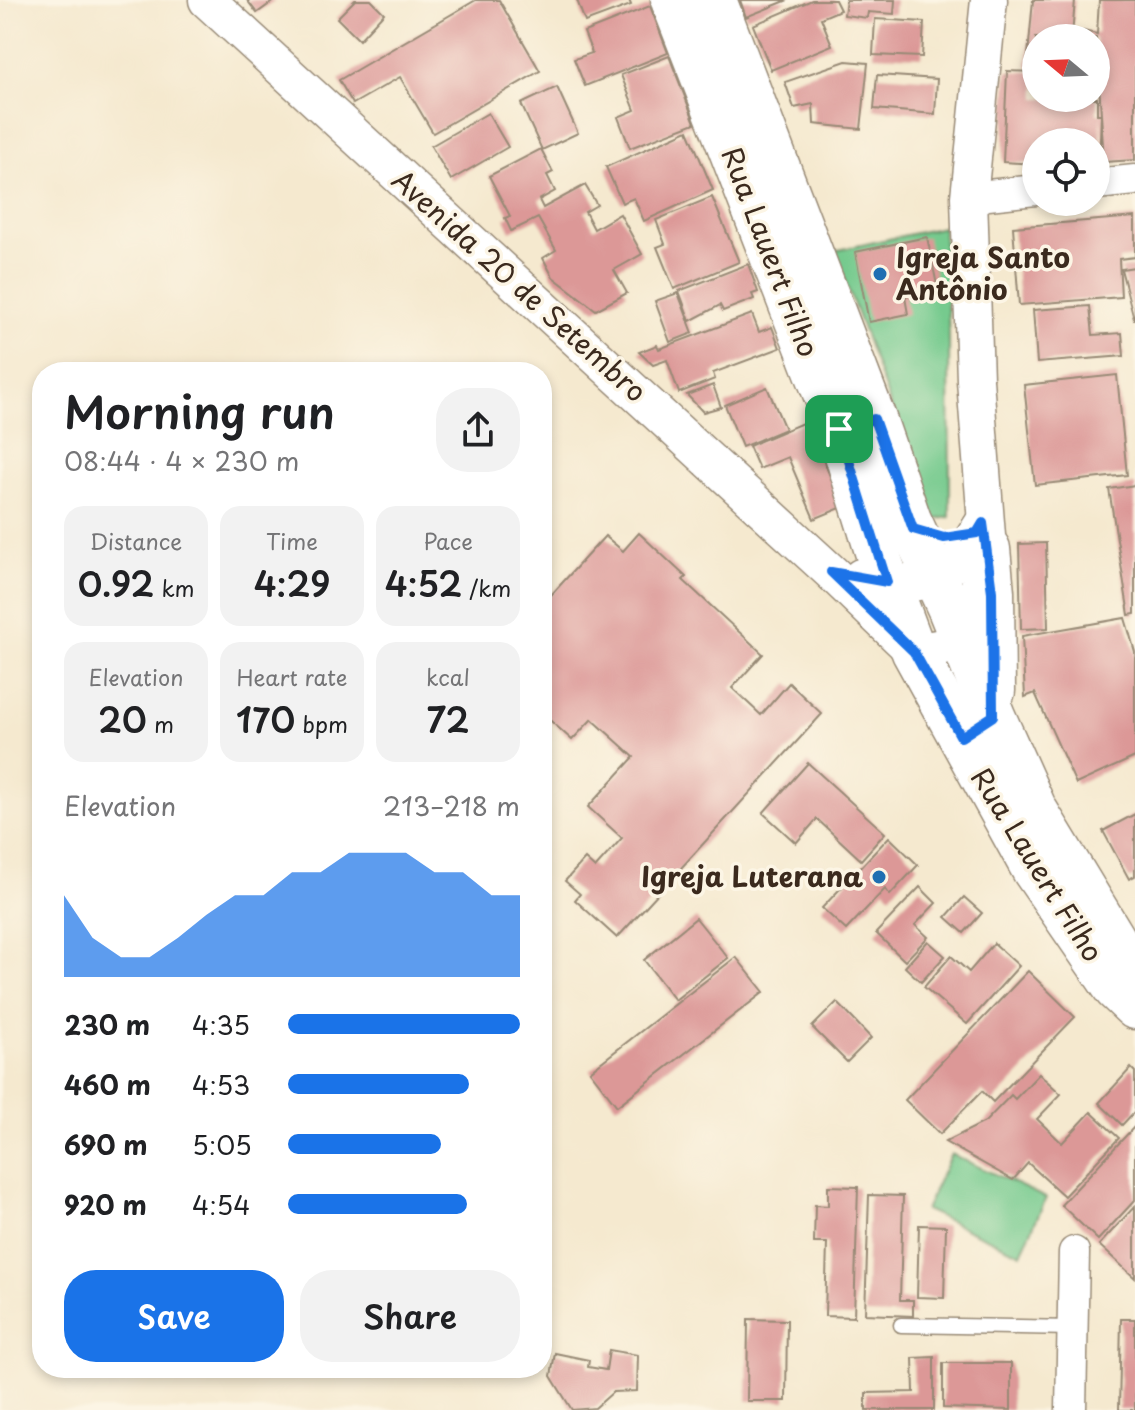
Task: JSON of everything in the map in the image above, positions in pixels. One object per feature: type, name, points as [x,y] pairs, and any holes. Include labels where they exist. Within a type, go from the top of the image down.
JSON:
[{"type":"main road","name":"Rua Lauert Filho","points":[[673,0],[857,424],[913,529],[959,631],[977,727],[1034,870],[1072,930],[1116,989],[1135,1007]]},
{"type":"main road","name":"Rua Lauert Filho","points":[[714,0],[857,424],[887,582],[914,652],[977,727],[1035,810],[1135,975]]},
{"type":"main road","points":[[913,529],[944,538],[983,535],[992,592],[977,727]]},
{"type":"street","name":"Avenida 20 de Setembro","points":[[207,0],[831,572],[914,652]]},
{"type":"street","points":[[914,652],[943,647],[959,631],[978,591],[983,535],[969,197],[989,0]]},
{"type":"street","points":[[1110,183],[1135,180]]},
{"type":"street","points":[[969,197],[1022,191]]},
{"type":"street","points":[[831,572],[887,582],[935,580],[953,567],[983,535]]},
{"type":"street","points":[[1071,1410],[1074,1252]]},
{"type":"lane","points":[[901,1325],[1072,1328]]},
{"type":"green space","points":[[943,227],[949,335],[950,517],[933,520],[834,251]]},
{"type":"green space","points":[[951,1154],[1046,1198],[1021,1254],[925,1210]]},
{"type":"building","points":[[247,0],[275,0],[257,13]]},
{"type":"building","points":[[355,0],[371,0],[384,13],[359,40],[337,18]]},
{"type":"building","points":[[476,0],[499,0],[540,71],[433,133],[400,77],[353,104],[339,80]]},
{"type":"building","points":[[577,0],[629,0],[631,5],[585,22]]},
{"type":"building","points":[[740,0],[788,0],[746,17]]},
{"type":"building","points":[[812,0],[835,0],[840,10],[821,18],[832,45],[771,70],[753,25]]},
{"type":"building","points":[[846,0],[895,0],[894,14],[868,12],[867,18],[844,15]]},
{"type":"building","points":[[1033,0],[1075,0],[1073,24],[1031,24]]},
{"type":"building","points":[[1099,0],[1135,0],[1135,160],[1110,162],[1110,128],[1102,128],[1101,112],[1110,112],[1110,24],[1098,24]]},
{"type":"building","points":[[650,6],[668,53],[585,86],[574,59],[592,53],[584,32]]},
{"type":"building","points":[[875,19],[924,22],[922,57],[873,55]]},
{"type":"building","points":[[669,56],[695,123],[630,148],[618,117],[635,110],[621,75]]},
{"type":"building","points":[[846,61],[868,63],[861,129],[814,124],[813,104],[794,108],[785,82]]},
{"type":"building","points":[[1007,71],[1022,72],[1022,112],[1101,114],[1100,128],[1022,128],[1022,163],[1003,162]]},
{"type":"building","points":[[877,75],[937,79],[935,114],[874,109]]},
{"type":"building","points":[[557,87],[578,133],[542,150],[521,104]]},
{"type":"building","points":[[488,113],[508,147],[451,180],[431,146]]},
{"type":"building","points":[[688,130],[713,190],[644,221],[634,198],[622,203],[606,167]]},
{"type":"building","points":[[541,149],[553,172],[547,175],[555,191],[539,200],[543,208],[585,185],[597,205],[585,212],[594,229],[620,214],[642,254],[614,270],[627,293],[596,310],[553,277],[543,258],[556,250],[538,218],[511,231],[505,218],[510,216],[489,176]]},
{"type":"building","points":[[712,197],[739,262],[674,289],[657,247],[665,244],[656,220]]},
{"type":"building","points":[[1135,217],[1135,257],[1119,259],[1121,297],[1019,305],[1013,227]]},
{"type":"building","name":"Igreja Santo Antônio","points":[[927,237],[938,290],[905,297],[908,314],[869,322],[855,252]]},
{"type":"building","points":[[748,264],[758,292],[752,294],[754,299],[723,311],[720,305],[690,321],[679,291]]},
{"type":"building","points":[[1135,267],[1135,319],[1134,319],[1121,269]]},
{"type":"building","points":[[678,293],[693,333],[670,342],[655,301]]},
{"type":"building","points":[[1090,306],[1093,335],[1122,333],[1124,356],[1037,363],[1033,310]]},
{"type":"building","points":[[752,314],[759,332],[772,327],[780,348],[713,373],[715,379],[679,393],[667,360],[653,365],[639,352],[657,345],[659,349]]},
{"type":"building","points":[[1117,375],[1127,475],[1035,485],[1024,385]]},
{"type":"building","points":[[713,385],[721,407],[703,412],[687,395]]},
{"type":"building","points":[[767,387],[785,429],[742,447],[725,405]]},
{"type":"building","points":[[807,421],[843,507],[814,519],[788,457],[759,469],[749,446]]},
{"type":"building","points":[[1135,485],[1135,614],[1129,615],[1109,489]]},
{"type":"building","points":[[639,533],[686,577],[683,580],[763,654],[732,688],[761,715],[789,683],[822,714],[617,938],[575,900],[580,894],[565,881],[585,859],[595,868],[622,838],[588,807],[634,757],[592,719],[572,740],[552,722],[552,594],[605,536],[623,551]]},
{"type":"building","points":[[1046,543],[1048,628],[1021,629],[1019,544]]},
{"type":"building","points":[[1125,618],[1135,652],[1135,757],[1076,784],[1035,693],[1025,697],[1022,636]]},
{"type":"building","points":[[808,763],[885,833],[861,860],[817,819],[796,843],[763,813]]},
{"type":"building","points":[[1135,814],[1135,876],[1129,879],[1103,831]]},
{"type":"building","name":"Igreja Luterana","points":[[889,837],[918,865],[890,895],[885,889],[846,930],[822,908]]},
{"type":"building","points":[[920,887],[936,903],[915,925],[928,937],[905,961],[876,933]]},
{"type":"building","points":[[964,897],[982,913],[964,933],[946,917]]},
{"type":"building","points":[[696,918],[728,958],[675,1000],[644,960]]},
{"type":"building","points":[[928,941],[945,956],[921,982],[905,967]]},
{"type":"building","points":[[994,943],[1019,966],[967,1024],[924,987],[951,956],[969,972]]},
{"type":"building","points":[[736,957],[764,992],[617,1106],[590,1071]]},
{"type":"building","points":[[1028,971],[1075,1017],[993,1102],[982,1091],[940,1134],[905,1100]]},
{"type":"building","points":[[837,1002],[871,1038],[847,1062],[812,1027]]},
{"type":"building","points":[[1131,1068],[1135,1072],[1135,1111],[1122,1125],[1099,1103]]},
{"type":"building","points":[[1039,1074],[1061,1094],[1037,1119],[1062,1143],[1091,1112],[1119,1138],[1064,1196],[1028,1163],[1013,1180],[945,1142],[985,1122],[1011,1095],[1015,1099]]},
{"type":"building","points":[[1135,1126],[1135,1200],[1098,1240],[1061,1205]]},
{"type":"building","points":[[828,1186],[858,1187],[854,1317],[825,1316],[827,1243],[814,1243],[815,1205],[828,1206]]},
{"type":"building","points":[[869,1195],[903,1196],[900,1300],[913,1300],[913,1316],[865,1314]]},
{"type":"building","points":[[1135,1206],[1135,1278],[1099,1245]]},
{"type":"building","points":[[919,1225],[946,1226],[944,1298],[917,1297]]},
{"type":"building","points":[[748,1319],[787,1320],[786,1401],[747,1401]]},
{"type":"building","points":[[1121,1319],[1135,1319],[1135,1410],[1119,1410]]},
{"type":"building","points":[[609,1350],[638,1355],[637,1391],[613,1392],[595,1408],[572,1410],[552,1378],[555,1353],[589,1360],[588,1367],[606,1370]]},
{"type":"building","points":[[934,1357],[934,1410],[866,1410],[866,1393],[914,1392],[913,1358]]},
{"type":"building","points":[[943,1363],[1011,1363],[1011,1410],[943,1408]]},
{"type":"place","name":"Igreja Santo Antônio","points":[[880,274]]},
{"type":"place","name":"Igreja Luterana","points":[[879,877]]},
{"type":"route","points":[[874,419],[913,529],[944,538],[977,533],[983,523],[992,592],[993,716],[961,737],[914,652],[831,572],[887,582],[839,429],[874,419]]}]
